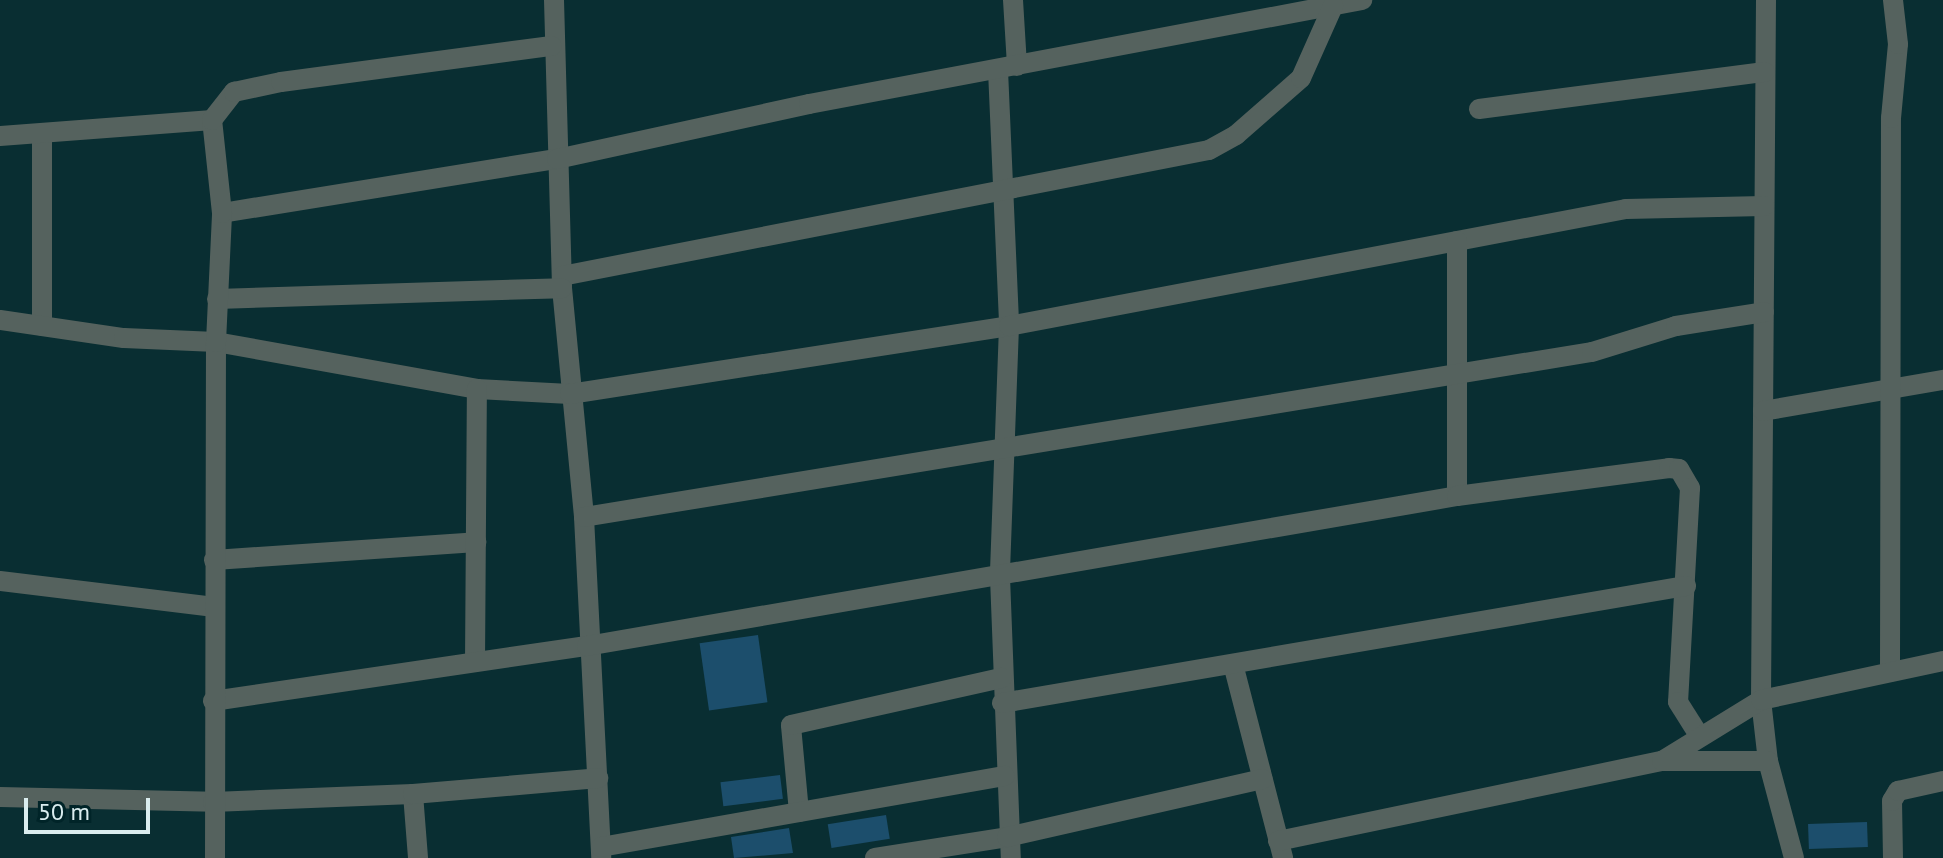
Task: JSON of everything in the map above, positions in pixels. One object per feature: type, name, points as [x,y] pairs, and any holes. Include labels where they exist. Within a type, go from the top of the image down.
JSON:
[{"type":"street","points":[[554,0],[552,46],[562,282],[570,394],[584,517],[587,646],[601,852],[799,812],[1005,776]]},
{"type":"street","points":[[1011,858],[1007,837],[1000,577],[1002,447],[1009,326],[1005,188],[1013,0]]},
{"type":"street","points":[[222,213],[557,159],[1362,0]]},
{"type":"street","points":[[1766,0],[1761,700],[1768,761],[1794,858]]},
{"type":"street","points":[[1890,672],[1891,118],[1898,44],[1893,0]]},
{"type":"street","points":[[217,299],[562,282],[1225,144],[1301,78],[1333,6]]},
{"type":"street","points":[[215,858],[216,342],[222,213],[212,120],[234,92],[281,82],[552,46]]},
{"type":"street","points":[[1479,109],[1765,72]]},
{"type":"street","points":[[0,136],[212,120]]},
{"type":"street","points":[[42,134],[42,326]]},
{"type":"street","points":[[0,320],[124,338],[216,342],[477,389],[570,394],[1009,326],[1626,209],[1764,206]]},
{"type":"street","points":[[1457,241],[1457,496]]},
{"type":"street","points":[[584,517],[1457,370],[1592,352],[1676,326],[1764,312]]},
{"type":"street","points":[[1763,411],[1943,380]]},
{"type":"street","points":[[475,662],[477,389]]},
{"type":"street","points":[[213,701],[587,646],[1457,496],[1679,469],[1690,488],[1678,702],[1700,737]]},
{"type":"street","points":[[214,560],[476,542]]},
{"type":"street","points":[[0,581],[214,607]]},
{"type":"street","points":[[1002,703],[1686,586]]},
{"type":"street","points":[[1662,761],[1761,700],[1943,661]]},
{"type":"street","points":[[1233,664],[1281,850],[1662,761],[1768,761]]},
{"type":"street","points":[[799,812],[791,725],[1002,678]]},
{"type":"street","points":[[0,797],[213,802],[413,794],[598,778]]},
{"type":"street","points":[[875,858],[1007,837],[1262,779]]},
{"type":"street","points":[[1893,858],[1892,801],[1898,791],[1943,781]]},
{"type":"street","points":[[413,794],[418,858]]},
{"type":"building","points":[[758,635],[767,702],[709,711],[700,643]]},
{"type":"building","points":[[780,775],[783,799],[723,806],[720,782]]},
{"type":"building","points":[[886,815],[890,839],[831,848],[828,824]]},
{"type":"building","points":[[1867,822],[1868,847],[1809,849],[1808,824]]},
{"type":"building","points":[[789,828],[793,853],[734,858],[731,837]]}]
